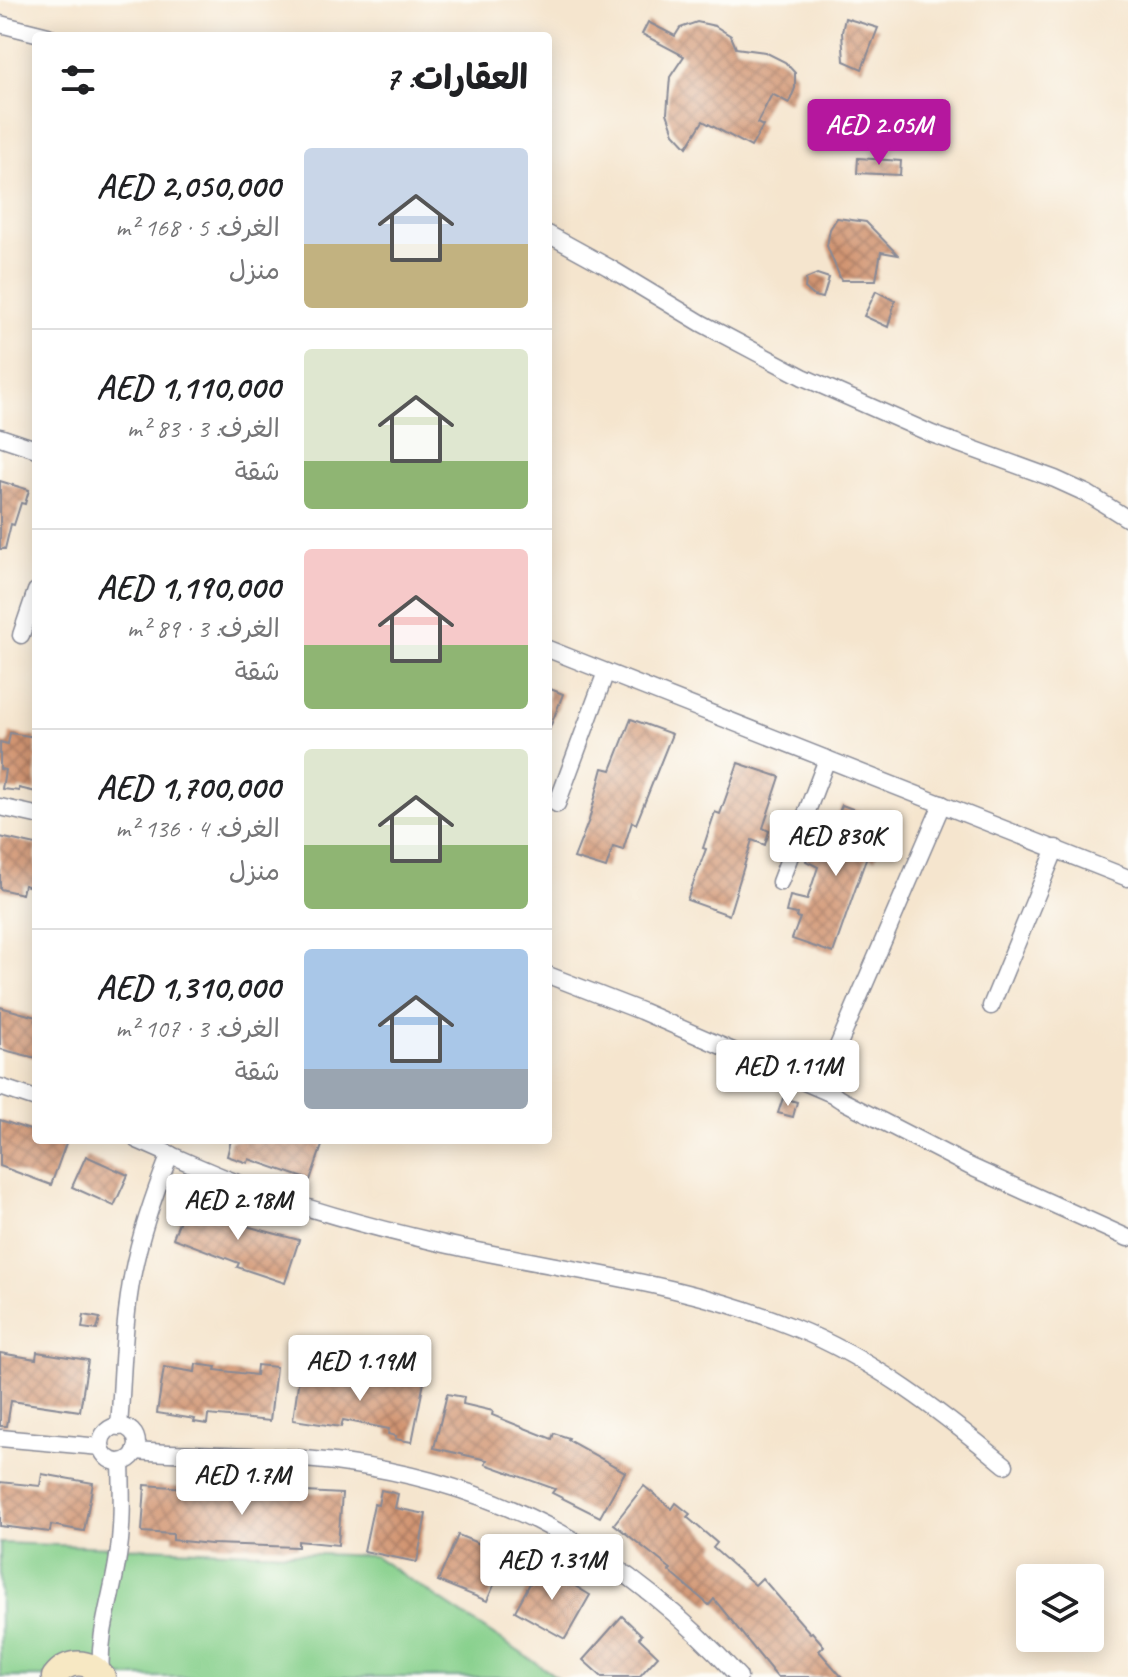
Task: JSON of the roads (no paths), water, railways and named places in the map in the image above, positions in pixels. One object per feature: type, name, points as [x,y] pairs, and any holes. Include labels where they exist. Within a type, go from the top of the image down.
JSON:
[{"type":"street","points":[[0,24],[32,32]]},
{"type":"street","points":[[552,236],[701,323],[803,377],[932,434],[1055,479],[1088,494],[1128,519]]},
{"type":"street","points":[[0,437],[32,448]]},
{"type":"street","points":[[21,635],[32,603]]},
{"type":"street","points":[[552,651],[1128,878]]},
{"type":"street","points":[[557,804],[606,672]]},
{"type":"street","points":[[780,882],[827,759]]},
{"type":"street","points":[[832,1094],[826,1078],[829,1067],[942,804]]},
{"type":"street","points":[[0,807],[32,814]]},
{"type":"street","points":[[991,1006],[1056,848]]},
{"type":"street","points":[[552,977],[641,1011],[832,1094],[969,1166],[1128,1238]]},
{"type":"street","points":[[0,1087],[32,1098]]},
{"type":"street","points":[[146,1144],[279,1199],[384,1229],[499,1255],[641,1281],[724,1303],[794,1327],[875,1368],[918,1396],[1005,1465]]},
{"type":"street","points":[[119,1427],[133,1271],[148,1212],[170,1154]]},
{"type":"street","points":[[0,1438],[101,1447],[111,1460],[121,1462],[135,1451],[134,1435],[130,1430],[119,1427],[106,1433],[101,1447]]},
{"type":"street","points":[[135,1451],[339,1462],[424,1479],[501,1503],[573,1538],[607,1560],[695,1632],[739,1677]]},
{"type":"street","points":[[102,1676],[103,1624],[119,1551],[121,1462]]},
{"type":"street","points":[[63,1670],[90,1645],[103,1624]]},
{"type":"street","points":[[63,1670],[85,1664],[102,1676]]}]
